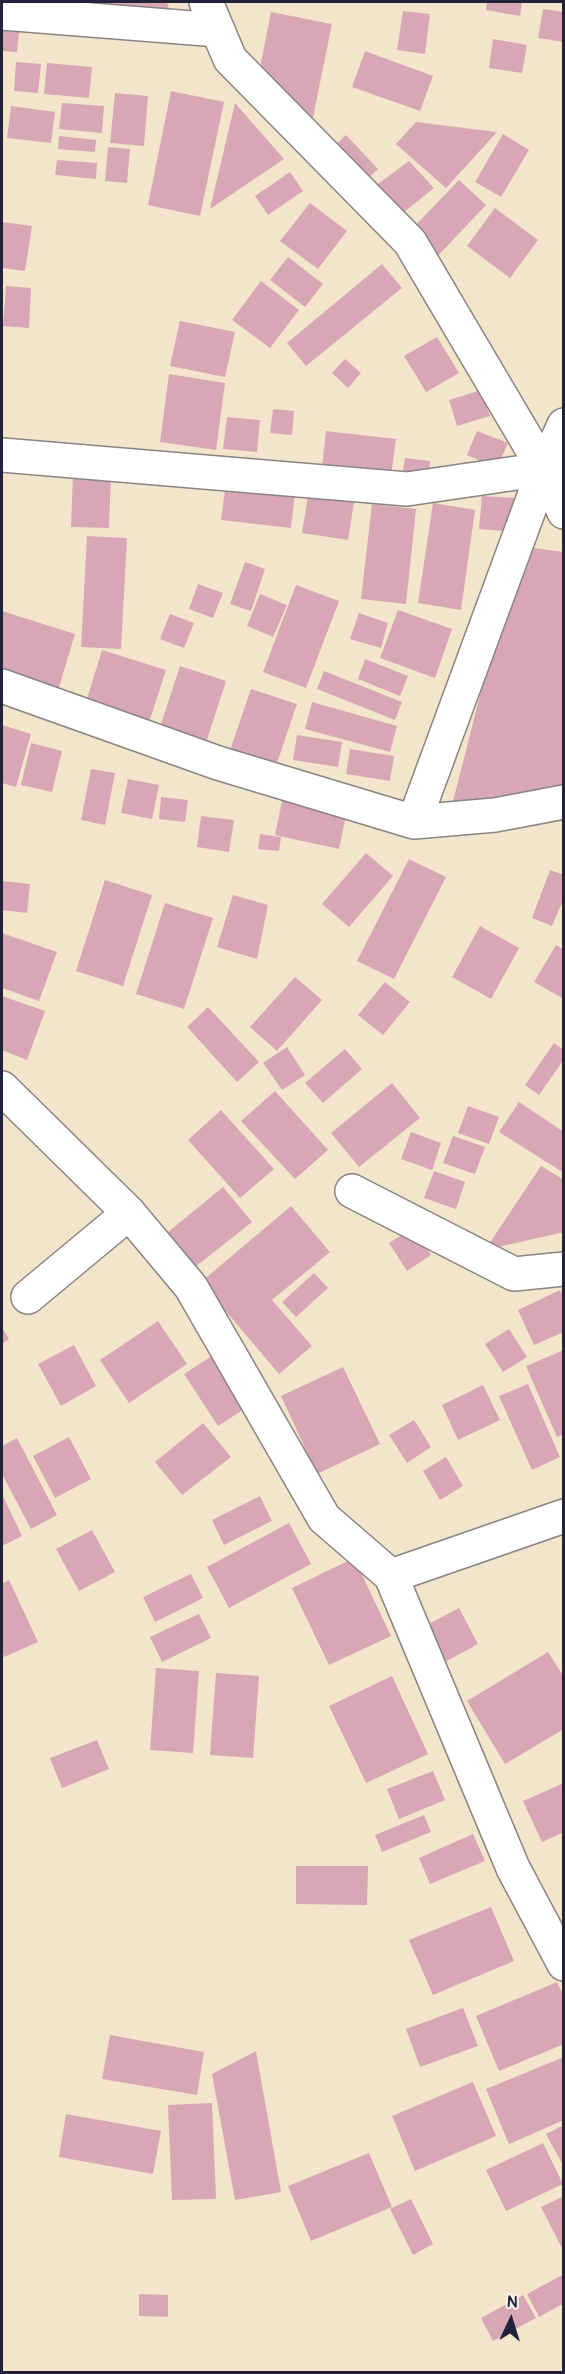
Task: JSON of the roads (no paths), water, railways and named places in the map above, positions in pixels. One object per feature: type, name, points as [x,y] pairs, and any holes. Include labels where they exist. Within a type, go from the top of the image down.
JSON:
[{"type":"street","points":[[2,13],[212,16],[230,59],[410,242],[554,475],[564,512]]},
{"type":"street","points":[[414,822],[554,475],[564,425]]},
{"type":"street","points":[[2,454],[407,489],[554,475]]},
{"type":"street","points":[[2,686],[218,763],[414,822],[495,815],[564,802]]},
{"type":"street","points":[[2,1088],[129,1213],[191,1287],[324,1518],[391,1576],[513,1868],[564,1964]]},
{"type":"street","points":[[352,1191],[514,1274],[564,1269]]},
{"type":"street","points":[[28,1297],[129,1213]]},
{"type":"street","points":[[391,1576],[564,1516]]}]
